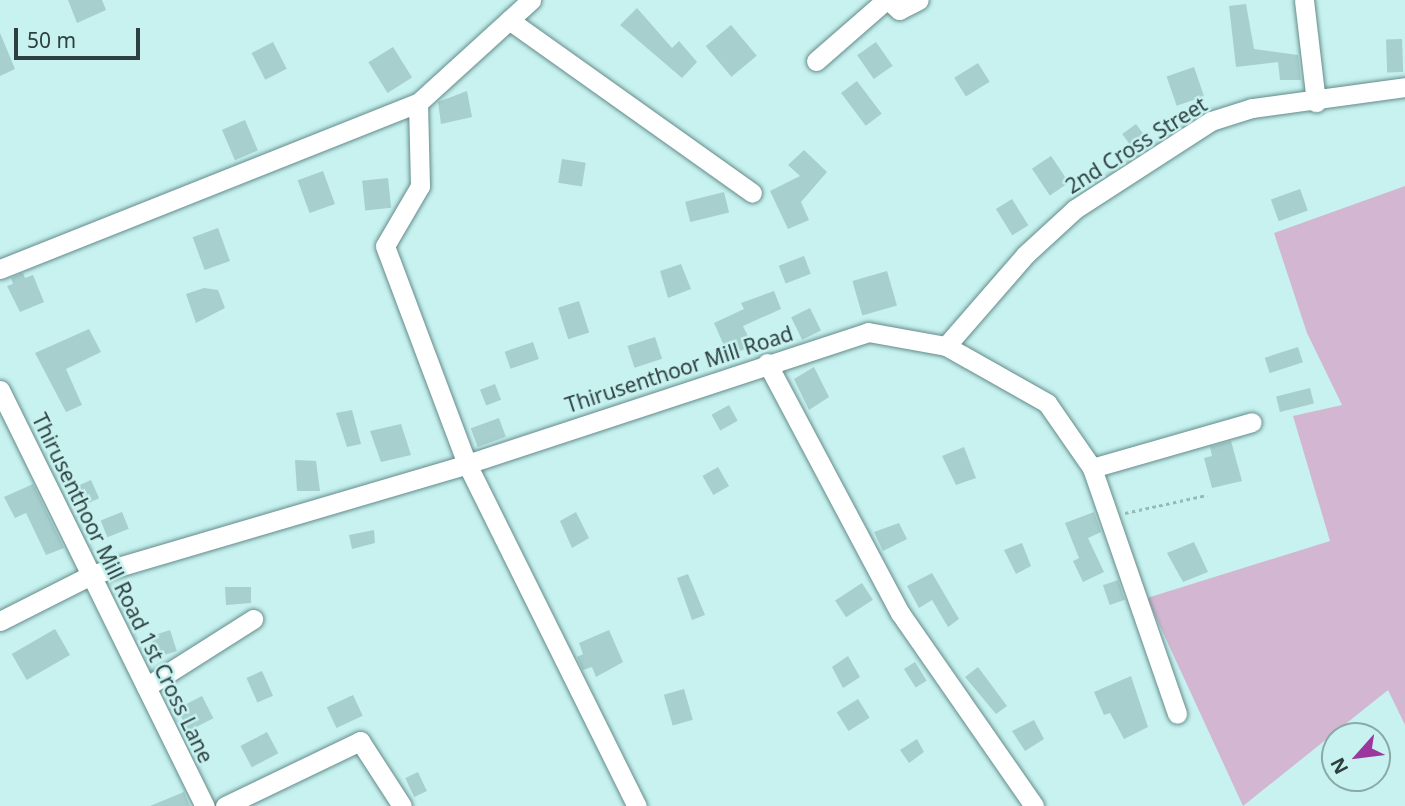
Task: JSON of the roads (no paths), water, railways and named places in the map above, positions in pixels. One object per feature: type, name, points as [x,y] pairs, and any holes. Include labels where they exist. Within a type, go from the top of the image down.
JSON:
[{"type":"street","points":[[0,269],[418,103],[531,0]]},
{"type":"street","points":[[816,61],[887,0],[899,10],[919,0]]},
{"type":"street","points":[[1304,0],[1316,102]]},
{"type":"street","points":[[509,20],[752,193]]},
{"type":"street","name":"2nd Cross Street","points":[[946,346],[1025,255],[1075,209],[1211,121],[1252,107],[1316,102],[1405,87]]},
{"type":"street","points":[[418,103],[420,186],[385,246],[467,464],[637,806]]},
{"type":"street","name":"Thirusenthoor Mill Road","points":[[0,621],[91,575],[467,464],[767,363],[868,332],[946,346],[1047,403],[1092,468],[1177,714]]},
{"type":"street","points":[[767,363],[901,613],[1034,806]]},
{"type":"street","name":"Thirusenthoor Mill Road 1st Cross Lane","points":[[0,390],[8,429],[91,575],[205,806]]},
{"type":"street","points":[[1092,468],[1252,422]]},
{"type":"street","points":[[146,687],[253,619]]},
{"type":"street","points":[[225,806],[360,741],[402,806]]}]
